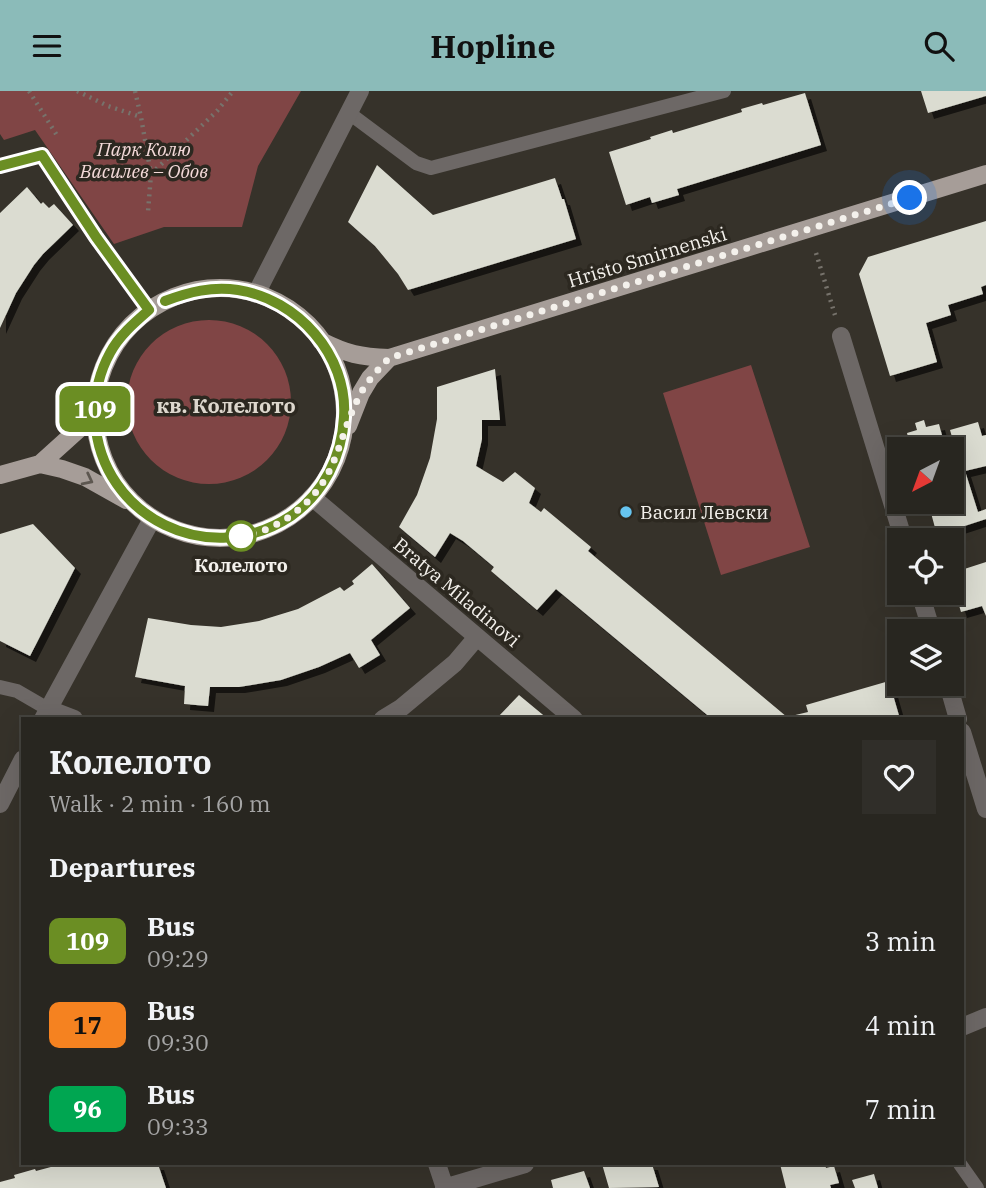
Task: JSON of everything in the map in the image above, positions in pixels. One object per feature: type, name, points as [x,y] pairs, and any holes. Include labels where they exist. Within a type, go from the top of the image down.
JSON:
[{"type":"main road","name":"Hristo Smirnenski","points":[[321,341],[343,352],[389,358],[986,174]]},
{"type":"main road","points":[[340,448],[345,411],[343,392],[331,357],[308,325],[292,312],[257,295],[238,290],[201,290],[165,301],[149,310],[120,337],[102,371],[95,409],[96,430],[108,470],[120,488],[152,519],[170,528],[208,538],[236,537],[265,530],[299,510],[312,498],[329,474],[340,448],[361,393],[370,378],[389,358]]},
{"type":"main road","points":[[40,464],[81,427],[95,409]]},
{"type":"main road","points":[[0,475],[40,464],[62,468],[133,503]]},
{"type":"street","points":[[257,295],[360,91]]},
{"type":"street","points":[[841,336],[900,528]]},
{"type":"street","name":"Bratya Miladinovi","points":[[312,498],[572,717]]},
{"type":"street","points":[[62,717],[45,714],[152,519]]},
{"type":"street","points":[[386,717],[455,663],[477,636]]},
{"type":"street","points":[[951,696],[957,717]]},
{"type":"street","points":[[964,738],[986,809]]},
{"type":"street","points":[[0,804],[21,763]]},
{"type":"street","points":[[964,1026],[986,1017]]},
{"type":"street","points":[[437,1165],[445,1188],[522,1165]]},
{"type":"lane","points":[[348,113],[416,163],[431,168],[724,91]]},
{"type":"lane","points":[[0,166],[42,155],[96,237],[149,310]]},
{"type":"lane","points":[[0,687],[17,691],[45,714]]},
{"type":"lane","points":[[961,1165],[977,1188]]},
{"type":"path","points":[[78,91],[108,106],[141,117]]},
{"type":"path","points":[[135,91],[151,174],[148,212]]},
{"type":"path","points":[[151,174],[217,111],[233,91]]},
{"type":"path","points":[[809,230],[841,336]]},
{"type":"green space","name":"Парк Колю Василев – Обов","points":[[0,91],[301,91],[258,166],[242,227],[164,227],[114,244],[35,130],[4,140],[0,134]]},
{"type":"green space","points":[[209,320],[240,327],[267,344],[284,371],[291,402],[284,433],[267,460],[240,477],[209,484],[178,477],[151,460],[134,433],[127,402],[134,371],[151,344],[178,327]]},
{"type":"green space","points":[[751,365],[810,547],[721,575],[663,393]]},
{"type":"building","points":[[921,91],[986,91],[986,96],[928,113]]},
{"type":"building","points":[[805,93],[821,145],[677,189],[679,195],[652,203],[650,197],[626,205],[609,152],[672,130],[673,133],[742,112],[741,109]]},
{"type":"building","points":[[377,165],[433,215],[555,178],[576,239],[408,290],[375,246],[348,222]]},
{"type":"building","points":[[27,187],[41,204],[43,202],[49,208],[54,204],[73,225],[34,265],[16,293],[0,328],[0,213]]},
{"type":"building","points":[[986,221],[986,285],[981,287],[983,294],[948,305],[951,315],[926,323],[937,362],[890,376],[859,274],[868,257]]},
{"type":"building","points":[[495,369],[500,420],[482,420],[482,439],[476,466],[503,482],[515,472],[535,488],[529,503],[541,512],[544,508],[591,547],[588,551],[787,717],[710,717],[556,589],[537,610],[491,571],[494,567],[450,533],[435,557],[399,527],[417,495],[430,458],[437,419],[437,387]]},
{"type":"building","points":[[924,420],[926,427],[939,424],[942,437],[908,437],[907,433],[917,430],[915,423]]},
{"type":"building","points":[[978,422],[982,436],[986,435],[986,466],[965,471],[978,512],[986,509],[986,519],[958,528],[935,528],[932,515],[964,515],[964,437],[952,437],[950,430]]},
{"type":"building","points":[[33,524],[75,568],[30,656],[0,641],[0,534]]},
{"type":"building","points":[[986,562],[986,616],[982,606],[961,612],[959,605],[964,605],[964,569]]},
{"type":"building","points":[[372,564],[410,608],[371,640],[380,655],[359,668],[350,653],[281,680],[239,687],[210,687],[208,706],[184,704],[185,686],[135,677],[148,618],[221,627],[259,621],[298,609],[340,587],[344,591]]},
{"type":"building","points":[[887,682],[887,696],[893,696],[899,717],[787,717],[808,712],[806,705]]},
{"type":"building","points":[[519,695],[546,717],[498,717]]},
{"type":"building","points":[[58,1165],[158,1165],[166,1188],[0,1188],[0,1182],[15,1178],[14,1175],[35,1169],[36,1171]]},
{"type":"building","points":[[602,1165],[652,1165],[659,1187],[609,1188]]},
{"type":"building","points":[[780,1165],[825,1165],[826,1168],[834,1166],[839,1183],[830,1185],[831,1188],[786,1188]]},
{"type":"building","points":[[584,1171],[590,1188],[553,1188],[551,1180]]},
{"type":"building","points":[[874,1174],[878,1188],[855,1188],[852,1180]]},
{"type":"bus line","name":"109","points":[[0,166],[42,155],[96,237],[149,310],[120,337],[102,371],[97,390],[96,430],[108,470],[120,488],[152,519],[188,534],[227,538],[265,530],[299,510],[312,498],[335,462],[344,430],[345,411],[343,392],[331,357],[308,325],[292,312],[257,295],[238,290],[201,290],[165,301]]},
{"type":"place","name":"Васил Левски","points":[[626,512]]},
{"type":"place","name":"Колелото","points":[[241,536]]},
{"type":"district","name":"кв. Колелото","points":[[226,406]]},
{"type":"route","points":[[241,536],[265,530],[282,521],[312,498],[335,462],[361,393],[370,378],[389,358],[910,198]]}]
